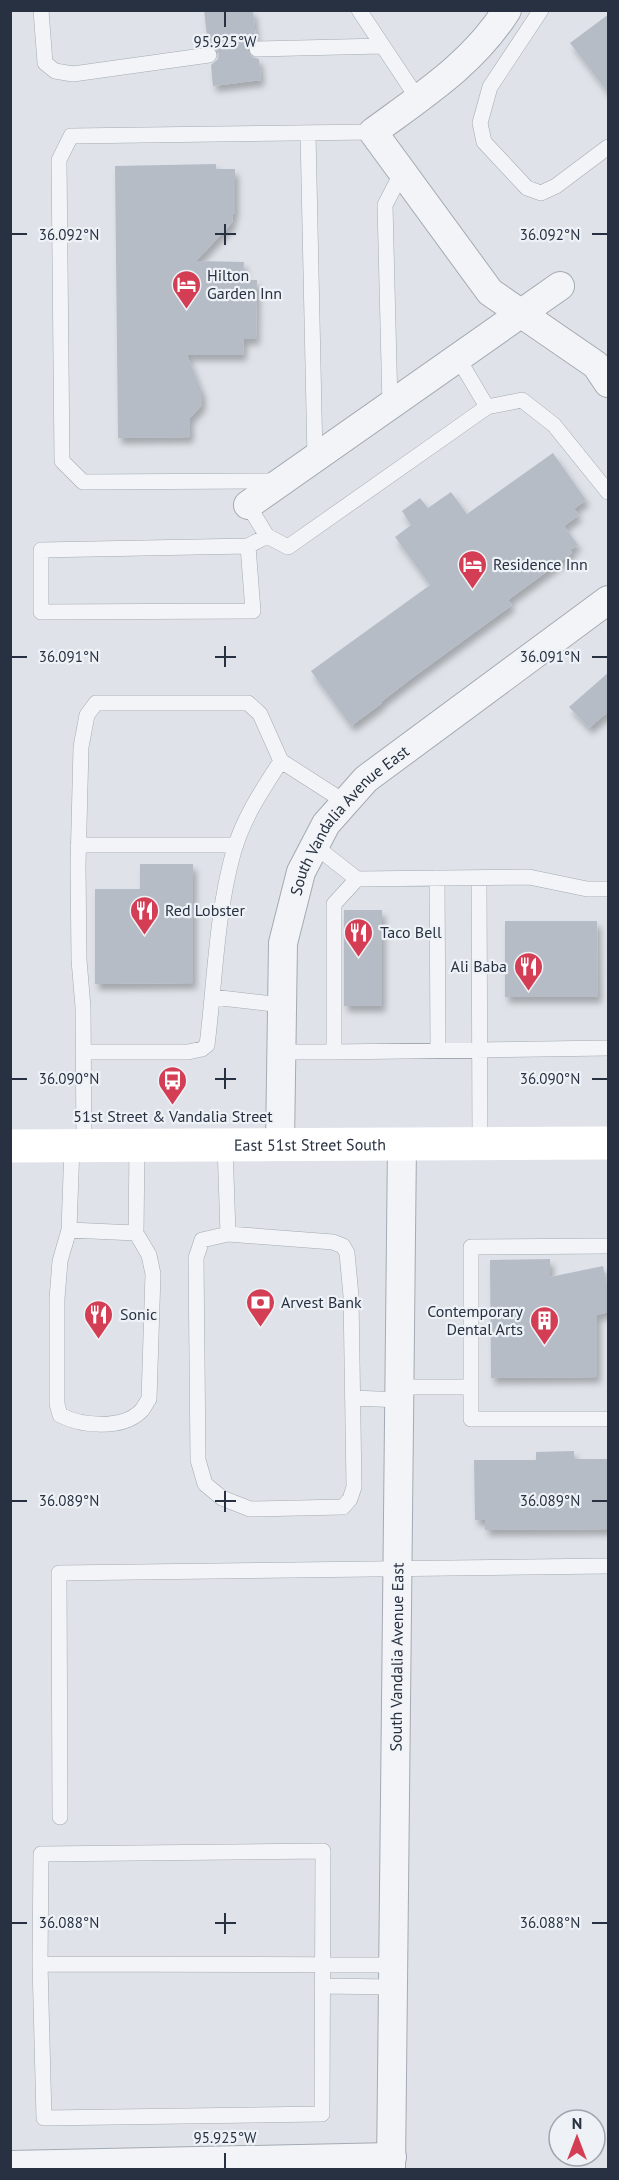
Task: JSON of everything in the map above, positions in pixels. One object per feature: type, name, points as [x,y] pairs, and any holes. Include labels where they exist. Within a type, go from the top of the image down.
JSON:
[{"type":"main road","name":"East 51st Street South","points":[[10,1146],[609,1143]]},
{"type":"street","points":[[507,10],[495,29],[464,63],[373,132],[490,292],[596,365],[609,383]]},
{"type":"street","points":[[248,505],[560,286]]},
{"type":"street","name":"South Vandalia Avenue East","points":[[280,1144],[283,943],[301,872],[326,824],[366,779],[609,600]]},
{"type":"street","name":"South Vandalia Avenue East","points":[[392,2163],[402,1143]]},
{"type":"street","points":[[10,2165],[392,2163]]},
{"type":"lane","points":[[41,10],[45,63],[55,71],[73,75],[209,55]]},
{"type":"lane","points":[[359,10],[418,99]]},
{"type":"lane","points":[[541,10],[490,87],[480,123],[484,142],[527,188],[541,193],[556,186],[609,147]]},
{"type":"lane","points":[[257,49],[382,46]]},
{"type":"lane","points":[[282,481],[83,482],[62,461],[59,160],[71,136],[373,132]]},
{"type":"lane","points":[[308,133],[315,458]]},
{"type":"lane","points":[[390,405],[385,205],[402,172]]},
{"type":"lane","points":[[458,358],[487,407]]},
{"type":"lane","points":[[248,505],[267,536],[288,547],[487,407],[522,400],[554,425],[609,492]]},
{"type":"lane","points":[[248,546],[253,611],[41,612],[41,550],[248,546],[267,536]]},
{"type":"lane","points":[[137,1146],[136,1233],[149,1255],[153,1274],[149,1399],[141,1411],[129,1419],[107,1424],[70,1420],[60,1415],[57,1404],[57,1299],[60,1261],[69,1230],[78,1146],[83,1052],[78,844],[81,747],[87,714],[96,703],[248,703],[260,714],[281,761],[345,802]]},
{"type":"lane","points":[[83,1052],[188,1052],[202,1049],[207,1045],[226,886],[236,845],[257,796],[281,761]]},
{"type":"lane","points":[[78,844],[236,845]]},
{"type":"lane","points":[[315,846],[357,879],[529,877],[587,889],[609,889]]},
{"type":"lane","points":[[437,878],[438,1050]]},
{"type":"lane","points":[[479,878],[480,1143]]},
{"type":"lane","points":[[334,1052],[334,904],[357,879]]},
{"type":"lane","points":[[212,997],[282,1005]]},
{"type":"lane","points":[[281,1052],[609,1048]]},
{"type":"lane","points":[[225,1145],[228,1234]]},
{"type":"lane","points":[[69,1230],[136,1233]]},
{"type":"lane","points":[[228,1234],[333,1242],[343,1246],[347,1253],[351,1296],[354,1488],[350,1499],[343,1507],[250,1509],[222,1498],[205,1484],[198,1461],[196,1258],[202,1240],[228,1234]]},
{"type":"lane","points":[[609,1246],[471,1247],[471,1419],[609,1419]]},
{"type":"lane","points":[[353,1398],[471,1387]]},
{"type":"lane","points":[[60,1817],[59,1573],[609,1566]]},
{"type":"lane","points":[[323,1851],[322,2114],[44,2118],[40,1964],[41,1854],[323,1851]]},
{"type":"lane","points":[[40,1964],[322,1964],[394,1976]]},
{"type":"lane","points":[[322,1986],[394,1976]]},
{"type":"building","points":[[204,10],[253,10],[256,39],[249,44],[247,50],[252,57],[259,59],[261,80],[213,86],[211,65],[218,59],[219,53],[213,46],[208,45]]},
{"type":"building","points":[[609,14],[609,94],[570,43]]},
{"type":"building","name":"Hilton Garden Inn","points":[[216,164],[216,169],[235,169],[235,213],[232,223],[196,261],[244,262],[243,280],[257,280],[256,339],[244,339],[243,355],[187,355],[202,392],[202,405],[190,418],[190,437],[118,438],[115,166]]},
{"type":"building","name":"Residence Inn","points":[[553,453],[586,500],[574,509],[579,515],[564,526],[578,545],[570,550],[572,553],[508,600],[512,605],[351,726],[311,671],[430,585],[395,537],[411,525],[402,511],[420,498],[428,508],[451,492],[467,514]]},
{"type":"building","points":[[609,672],[609,711],[589,728],[569,707]]},
{"type":"building","name":"Red Lobster","points":[[140,864],[193,864],[193,983],[95,984],[95,889],[140,889]]},
{"type":"building","name":"Taco Bell","points":[[344,910],[382,910],[382,1006],[344,1006]]},
{"type":"building","points":[[505,921],[597,921],[598,997],[505,997]]},
{"type":"building","name":"Contemporary Dental Arts","points":[[550,1259],[550,1277],[603,1266],[609,1293],[609,1312],[597,1315],[597,1377],[491,1378],[490,1260]]},
{"type":"building","points":[[574,1451],[574,1459],[609,1459],[609,1529],[485,1530],[485,1520],[475,1520],[474,1460],[536,1460],[536,1452]]},
{"type":"place","name":"Hilton Garden Inn","points":[[186,310]]},
{"type":"place","name":"Residence Inn","points":[[472,590]]},
{"type":"place","name":"Red Lobster","points":[[144,936]]},
{"type":"place","name":"Taco Bell","points":[[359,958]]},
{"type":"place","name":"Ali Baba","points":[[528,992]]},
{"type":"place","name":"51st Street & Vandalia Street","points":[[173,1106]]},
{"type":"place","name":"Arvest Bank","points":[[260,1328]]},
{"type":"place","name":"Sonic","points":[[99,1340]]},
{"type":"place","name":"Contemporary Dental Arts","points":[[544,1346]]}]
